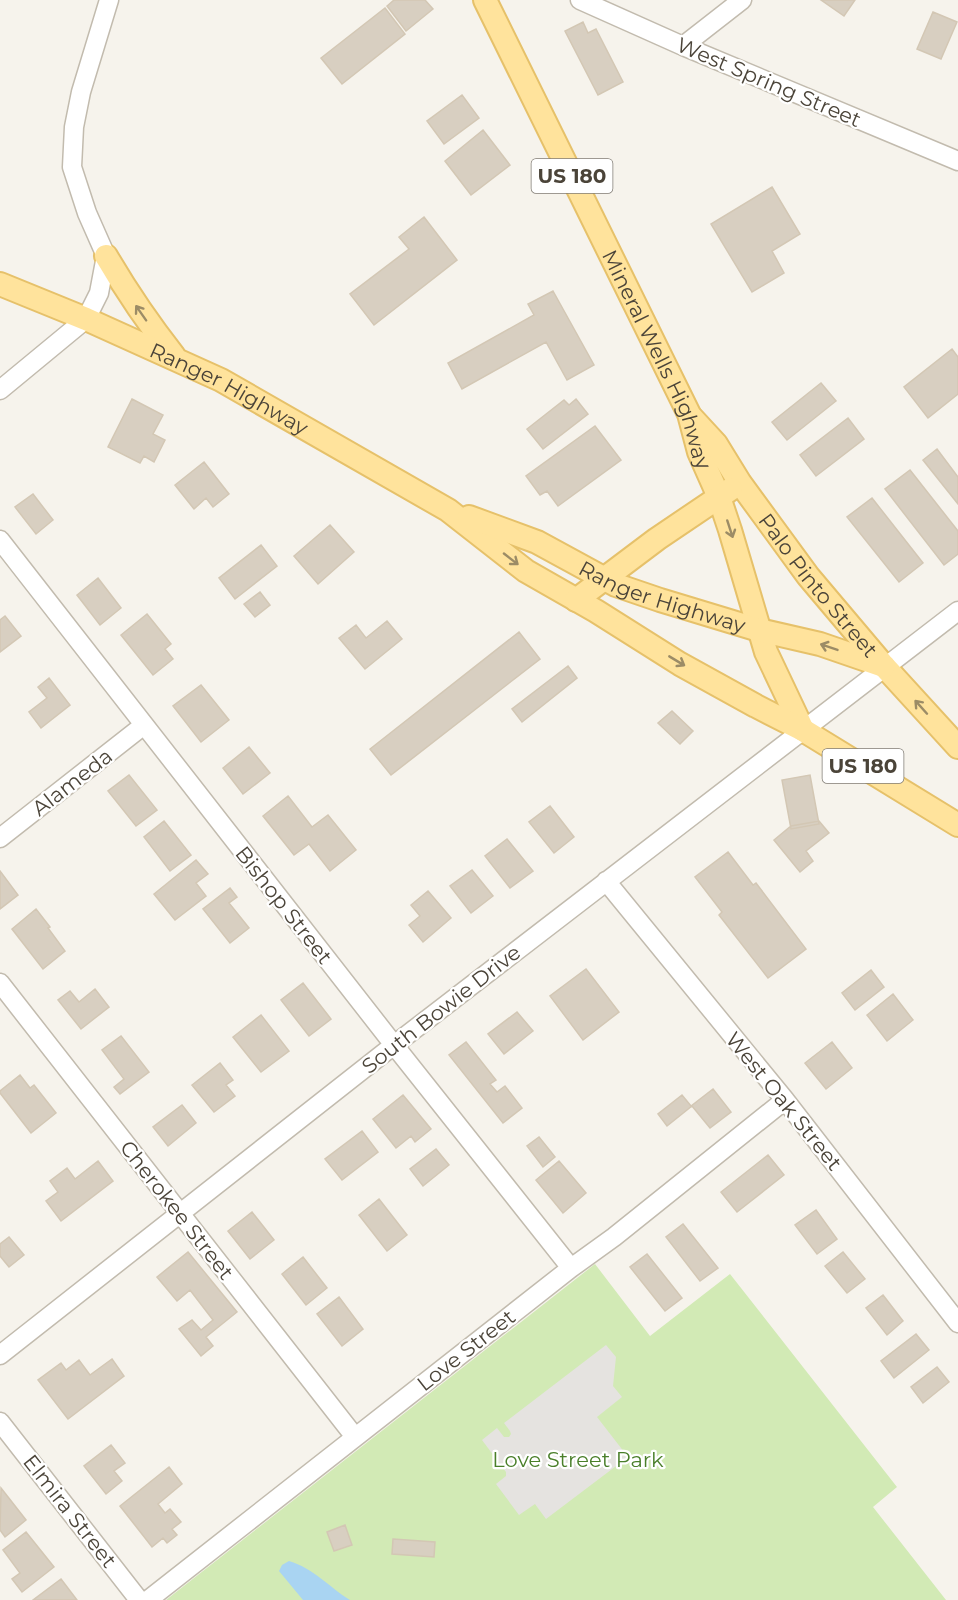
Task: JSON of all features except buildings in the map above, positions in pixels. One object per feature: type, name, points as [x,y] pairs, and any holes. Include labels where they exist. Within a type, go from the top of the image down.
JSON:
[{"type":"main road","name":"Mineral Wells Highway","points":[[485,0],[689,414],[699,452],[719,497],[730,530],[766,652],[803,730]]},
{"type":"main road","points":[[106,256],[131,299],[177,360]]},
{"type":"main road","name":"Ranger Highway","points":[[0,284],[222,380],[448,510],[526,571],[680,664],[803,730]]},
{"type":"main road","name":"Palo Pinto Street","points":[[689,414],[716,444],[740,483],[808,576],[884,666],[958,747]]},
{"type":"main road","points":[[576,600],[657,539],[740,483]]},
{"type":"main road","points":[[719,497],[737,505],[768,547],[808,576]]},
{"type":"main road","name":"Ranger Highway","points":[[448,510],[537,542],[616,585],[759,630],[820,644],[884,666]]},
{"type":"main road","name":"US 180","points":[[803,730],[958,825]]},
{"type":"main road","points":[[923,803],[958,808]]},
{"type":"street","points":[[0,390],[86,320],[99,293],[106,256],[87,213],[72,167],[74,128],[81,92],[109,0]]},
{"type":"street","name":"West Spring Street","points":[[580,0],[682,46],[958,161]]},
{"type":"street","points":[[682,46],[742,0]]},
{"type":"street","name":"Bishop Street","points":[[0,540],[571,1268]]},
{"type":"street","name":"South Bowie Drive","points":[[0,1355],[394,1045],[958,611]]},
{"type":"street","name":"Alameda","points":[[0,838],[144,725]]},
{"type":"street","name":"West Oak Street","points":[[606,881],[784,1100],[958,1323]]},
{"type":"street","name":"Cherokee Street","points":[[0,983],[355,1437]]},
{"type":"street","name":"Love Street","points":[[147,1600],[571,1268],[614,1237],[784,1100]]},
{"type":"street","name":"Elmira Street","points":[[0,1422],[139,1600]]},
{"type":"green space","name":"Love Street Park","points":[[595,1264],[650,1336],[730,1274],[897,1487],[873,1507],[946,1600],[166,1600]]},
{"type":"shaded area","points":[[606,1345],[616,1357],[613,1386],[622,1397],[597,1417],[628,1457],[546,1519],[535,1504],[519,1515],[496,1484],[506,1476],[506,1472],[482,1440],[497,1428],[504,1437],[509,1437],[510,1431],[504,1423]]},
{"type":"water","points":[[289,1561],[313,1573],[350,1600],[303,1600],[279,1571],[282,1565]]}]
